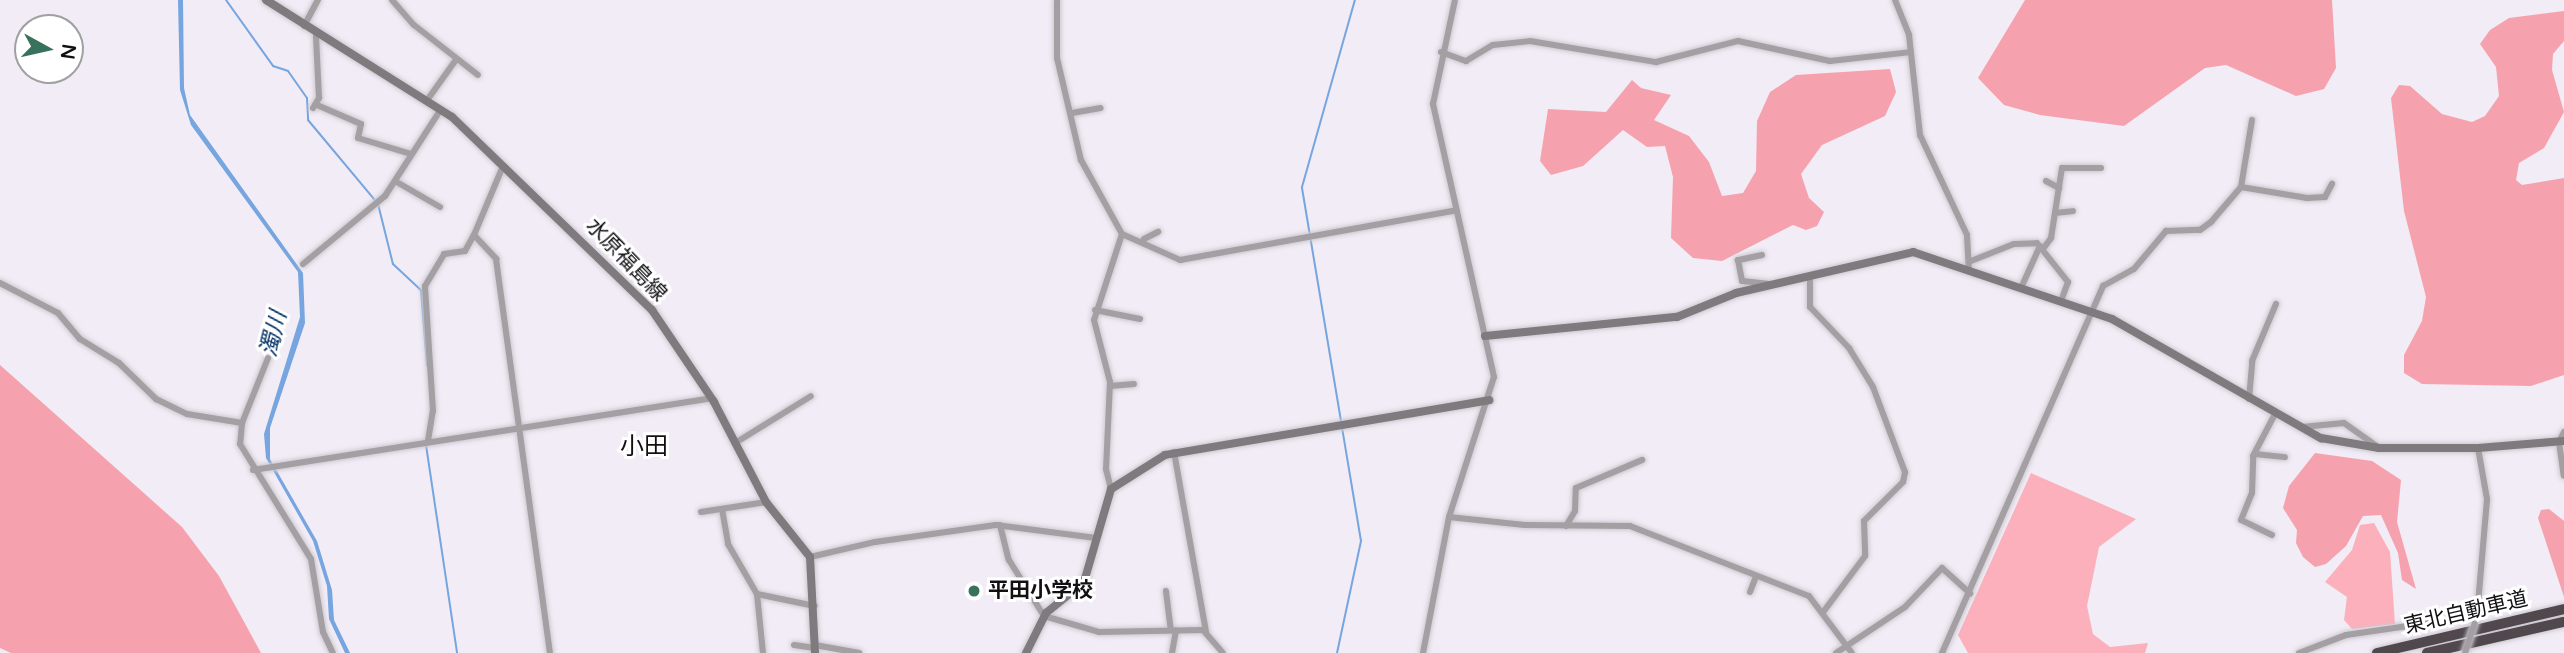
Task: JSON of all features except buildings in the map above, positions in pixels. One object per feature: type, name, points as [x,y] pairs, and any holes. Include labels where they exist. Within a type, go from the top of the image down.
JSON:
[{"type":"highway","name":"東北自動車道","points":[[2377,653],[2564,609]]},
{"type":"highway","name":"東北自動車道","points":[[2427,653],[2564,622]]},
{"type":"street","name":"水原福島線","points":[[266,0],[316,36],[441,108],[652,310],[711,398],[766,502],[810,557]]},
{"type":"street","points":[[303,27],[317,0]]},
{"type":"street","points":[[392,0],[455,61],[478,75]]},
{"type":"street","points":[[1056,0],[1057,58],[1081,160],[1122,233],[1144,239],[1180,260],[1457,211]]},
{"type":"street","points":[[1423,653],[1449,517],[1489,400],[1494,377],[1433,104],[1441,52],[1455,0]]},
{"type":"street","points":[[1895,0],[1911,52],[1920,135],[1967,235],[1970,265]]},
{"type":"street","points":[[316,36],[315,107],[362,124],[358,138],[411,155]]},
{"type":"street","points":[[1441,52],[1466,61],[1493,45],[1530,41],[1657,62],[1738,41],[1830,61],[1911,52]]},
{"type":"street","points":[[428,99],[455,61]]},
{"type":"street","points":[[303,264],[395,181],[441,108]]},
{"type":"street","points":[[1072,113],[1101,108]]},
{"type":"street","points":[[1942,653],[2104,286],[2134,269],[2166,232],[2205,227],[2241,187],[2252,120]]},
{"type":"street","points":[[428,441],[433,411],[425,286],[444,254],[465,251],[503,166]]},
{"type":"street","points":[[2021,288],[2042,248],[2055,213],[2062,167],[2101,168]]},
{"type":"street","points":[[395,181],[440,207]]},
{"type":"street","points":[[2046,181],[2059,188]]},
{"type":"street","points":[[2241,187],[2307,198],[2325,197],[2332,184]]},
{"type":"street","points":[[2055,213],[2073,211]]},
{"type":"street","points":[[1144,239],[1158,232]]},
{"type":"street","points":[[1026,653],[1044,617],[1079,592],[1111,489],[1106,469],[1110,386],[1095,310],[1122,233]]},
{"type":"street","points":[[474,235],[496,259],[516,428],[550,653]]},
{"type":"street","points":[[1970,265],[2026,240],[2042,248],[2068,282],[2061,301]]},
{"type":"street","points":[[1485,336],[1677,317],[1772,284],[1810,277],[1905,251],[1970,265],[2021,288],[2131,328],[2297,427],[2334,442],[2379,448],[2478,448],[2561,441]]},
{"type":"street","points":[[1762,255],[1738,260],[1742,281],[1772,284]]},
{"type":"street","points":[[1810,277],[1808,303],[1849,348],[1873,387],[1905,472],[1903,482],[1864,521],[1865,556],[1824,611]]},
{"type":"street","points":[[0,283],[58,313],[80,339],[120,363],[156,399],[187,414],[242,423]]},
{"type":"street","points":[[2249,399],[2252,361],[2276,304]]},
{"type":"street","points":[[1095,310],[1140,319]]},
{"type":"street","points":[[268,358],[242,423],[240,444],[253,470],[311,559],[323,632],[333,653]]},
{"type":"street","points":[[1110,386],[1134,384]]},
{"type":"street","points":[[735,443],[811,396]]},
{"type":"street","points":[[253,470],[711,398]]},
{"type":"street","points":[[1111,489],[1174,452],[1489,400]]},
{"type":"street","points":[[2272,535],[2241,520],[2252,493],[2255,454],[2275,414]]},
{"type":"street","points":[[2297,427],[2344,423],[2379,448]]},
{"type":"street","points":[[2564,432],[2561,441],[2564,476]]},
{"type":"street","points":[[2465,653],[2477,615],[2487,499],[2478,448]]},
{"type":"street","points":[[1174,452],[1206,631],[1223,653]]},
{"type":"street","points":[[2255,454],[2285,457]]},
{"type":"street","points":[[1566,526],[1576,511],[1576,488],[1642,460]]},
{"type":"street","points":[[701,512],[766,502]]},
{"type":"street","points":[[722,509],[728,544],[757,594],[763,653]]},
{"type":"street","points":[[1449,517],[1566,526],[1630,526],[1809,596],[1824,611],[1852,653]]},
{"type":"street","points":[[815,649],[815,606],[810,557],[875,542],[1000,525],[1096,538]]},
{"type":"street","points":[[1000,525],[1009,560],[1044,617],[1099,632],[1206,631]]},
{"type":"street","points":[[1836,653],[1898,612],[1942,568],[1970,593]]},
{"type":"street","points":[[1750,592],[1756,576]]},
{"type":"street","points":[[1166,591],[1174,630],[1172,653]]},
{"type":"street","points":[[757,594],[815,606]]},
{"type":"street","points":[[2299,653],[2346,635],[2477,615]]},
{"type":"street","points":[[794,645],[859,653]]},
{"type":"shaded area","points":[[2025,0],[2332,0],[2336,68],[2324,89],[2296,96],[2226,65],[2205,68],[2124,126],[2040,115],[2004,105],[1978,78]]},
{"type":"shaded area","points":[[2564,11],[2564,41],[2553,54],[2552,70],[2564,112],[2544,148],[2519,163],[2516,180],[2522,185],[2564,178],[2564,375],[2531,386],[2422,384],[2404,373],[2404,355],[2422,321],[2426,297],[2404,211],[2391,98],[2399,85],[2410,86],[2442,114],[2472,122],[2485,116],[2499,96],[2496,67],[2480,44],[2490,30],[2509,18]]},
{"type":"shaded area","points":[[1890,69],[1896,92],[1885,116],[1822,145],[1801,174],[1809,198],[1824,212],[1817,226],[1806,230],[1793,225],[1722,261],[1693,258],[1671,238],[1673,177],[1665,146],[1647,147],[1623,130],[1583,166],[1551,175],[1540,161],[1548,109],[1606,112],[1632,80],[1641,88],[1671,95],[1654,120],[1689,136],[1709,162],[1722,196],[1743,193],[1756,171],[1757,121],[1770,92],[1796,75]]},
{"type":"shaded area","points":[[0,365],[182,527],[219,576],[261,653],[11,653],[0,648]]},
{"type":"shaded area","points":[[2315,453],[2372,461],[2401,480],[2397,522],[2416,589],[2402,580],[2398,553],[2381,515],[2363,516],[2346,546],[2326,564],[2315,567],[2303,557],[2296,543],[2297,530],[2283,508],[2289,486]]},
{"type":"shaded area","points":[[2031,473],[2136,519],[2099,547],[2087,606],[2093,634],[2110,647],[2148,643],[2145,653],[1968,653],[1958,635]]},
{"type":"shaded area","points":[[2549,509],[2564,521],[2564,597],[2538,518],[2541,510]]},
{"type":"shaded area","points":[[2374,523],[2390,552],[2395,624],[2352,629],[2344,620],[2347,597],[2325,582],[2352,550],[2360,525]]},
{"type":"water","name":"濁川","points":[[178,0],[183,0],[184,88],[190,115],[303,273],[305,323],[270,428],[270,459],[317,541],[332,590],[334,620],[350,653],[345,653],[329,619],[327,586],[313,541],[266,458],[264,434],[300,317],[298,272],[191,125],[180,90]]},
{"type":"waterway","points":[[226,0],[273,66],[288,71],[307,98],[308,120],[375,200]]},
{"type":"waterway","points":[[1341,421],[1302,187],[1355,0]]},
{"type":"waterway","points":[[378,204],[393,264],[421,290],[427,366]]},
{"type":"waterway","points":[[1337,653],[1361,541],[1342,427]]},
{"type":"waterway","points":[[426,445],[457,653]]},
{"type":"place","name":"平田小学校","points":[[974,591]]},
{"type":"district","name":"小田","points":[[644,447]]}]
